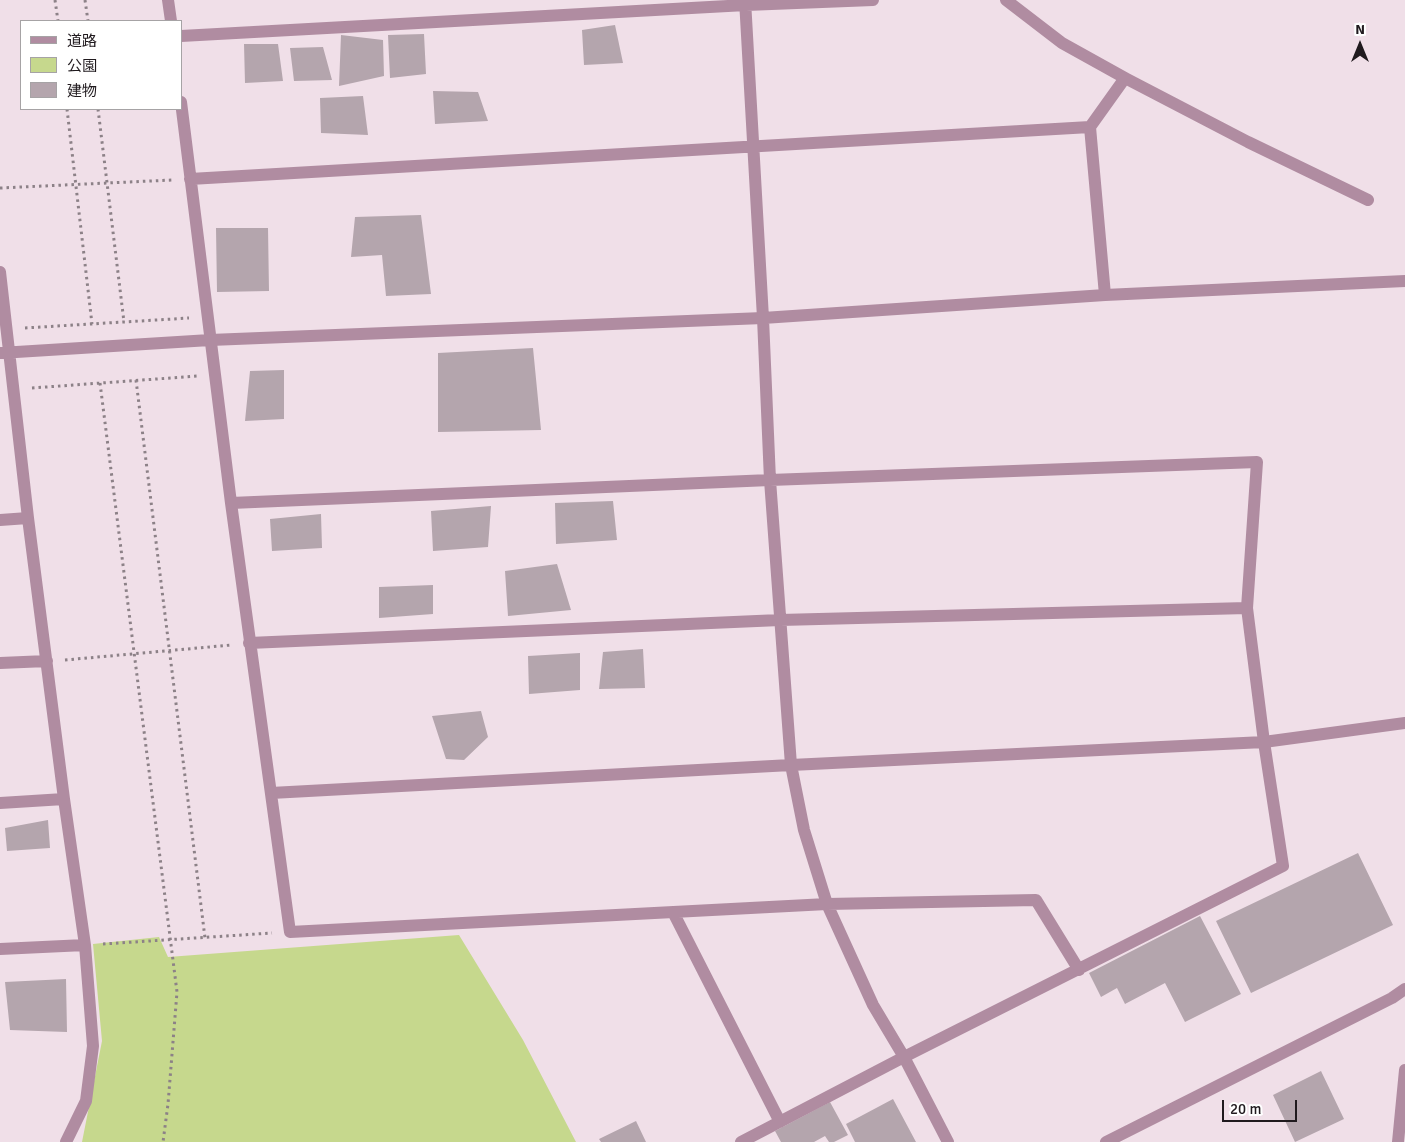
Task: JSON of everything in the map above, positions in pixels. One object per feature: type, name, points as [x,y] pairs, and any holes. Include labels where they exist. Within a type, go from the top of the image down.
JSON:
[{"type":"street","points":[[168,0],[171,20]]},
{"type":"street","points":[[182,36],[746,2],[873,0]]},
{"type":"street","points":[[1006,0],[1062,43],[1125,78],[1248,142],[1368,200]]},
{"type":"street","points":[[746,2],[770,480],[791,765],[804,830],[827,904],[873,1006],[904,1057],[948,1142]]},
{"type":"street","points":[[1105,295],[1090,127],[1125,78]]},
{"type":"street","points":[[182,110],[249,643],[290,932],[827,904],[1036,900],[1079,970]]},
{"type":"street","points":[[190,179],[1090,127]]},
{"type":"street","points":[[0,272],[7,329],[5,352],[14,389],[28,518],[85,945],[93,1046],[86,1101],[66,1142]]},
{"type":"street","points":[[5,352],[210,340],[763,318],[1105,295],[1405,281]]},
{"type":"street","points":[[231,503],[1257,462],[1247,608],[1264,742],[1283,866],[904,1057],[741,1142]]},
{"type":"street","points":[[0,520],[28,518]]},
{"type":"street","points":[[249,643],[780,620],[1247,608]]},
{"type":"street","points":[[0,663],[47,661]]},
{"type":"street","points":[[271,793],[1264,742],[1405,723]]},
{"type":"street","points":[[0,803],[64,799]]},
{"type":"street","points":[[673,912],[780,1122]]},
{"type":"street","points":[[0,950],[85,945]]},
{"type":"street","points":[[1106,1142],[1392,998],[1405,989]]},
{"type":"street","points":[[1398,1142],[1405,1070]]},
{"type":"path","points":[[55,0],[58,20]]},
{"type":"path","points":[[85,0],[88,20]]},
{"type":"path","points":[[67,110],[92,324]]},
{"type":"path","points":[[98,110],[124,322]]},
{"type":"path","points":[[0,188],[190,179]]},
{"type":"path","points":[[7,329],[207,317]]},
{"type":"path","points":[[14,389],[214,375]]},
{"type":"path","points":[[136,380],[205,938]]},
{"type":"path","points":[[100,383],[177,992],[163,1142]]},
{"type":"path","points":[[47,661],[249,643]]},
{"type":"path","points":[[85,945],[290,932]]},
{"type":"green space","points":[[459,935],[523,1040],[576,1142],[82,1142],[102,1041],[93,944],[159,937],[168,957]]},
{"type":"building","points":[[615,25],[623,63],[584,65],[582,30]]},
{"type":"building","points":[[424,34],[426,74],[390,78],[388,35]]},
{"type":"building","points":[[341,35],[383,40],[384,76],[339,86]]},
{"type":"building","points":[[244,44],[278,44],[283,81],[245,83]]},
{"type":"building","points":[[323,47],[332,80],[294,81],[290,48]]},
{"type":"building","points":[[433,91],[478,92],[488,121],[435,124]]},
{"type":"building","points":[[363,96],[368,135],[321,133],[320,98]]},
{"type":"building","points":[[421,215],[431,294],[386,296],[382,255],[351,257],[355,217]]},
{"type":"building","points":[[216,228],[268,228],[269,291],[217,292]]},
{"type":"building","points":[[533,348],[541,430],[438,432],[438,353]]},
{"type":"building","points":[[284,370],[284,419],[245,421],[250,371]]},
{"type":"building","points":[[613,501],[617,540],[556,544],[555,503]]},
{"type":"building","points":[[491,506],[488,547],[433,551],[431,511]]},
{"type":"building","points":[[321,514],[322,548],[272,551],[270,519]]},
{"type":"building","points":[[557,564],[571,610],[508,616],[505,571]]},
{"type":"building","points":[[433,585],[433,614],[379,618],[379,587]]},
{"type":"building","points":[[643,649],[645,688],[599,689],[603,652]]},
{"type":"building","points":[[580,653],[580,690],[529,694],[528,656]]},
{"type":"building","points":[[481,711],[488,737],[464,760],[446,759],[432,716]]},
{"type":"building","points":[[48,820],[50,848],[7,851],[5,828]]},
{"type":"building","points":[[1358,853],[1393,925],[1251,993],[1216,921]]},
{"type":"building","points":[[1200,916],[1241,994],[1185,1022],[1165,983],[1125,1004],[1117,988],[1101,997],[1089,973]]},
{"type":"building","points":[[66,979],[67,1032],[10,1030],[5,982]]},
{"type":"building","points":[[1321,1071],[1344,1119],[1295,1142],[1273,1095]]},
{"type":"building","points":[[893,1099],[916,1142],[855,1142],[846,1124]]},
{"type":"building","points":[[830,1102],[848,1135],[834,1142],[829,1142],[825,1136],[814,1142],[781,1142],[775,1131]]},
{"type":"building","points":[[636,1121],[646,1142],[601,1142],[599,1139]]}]
